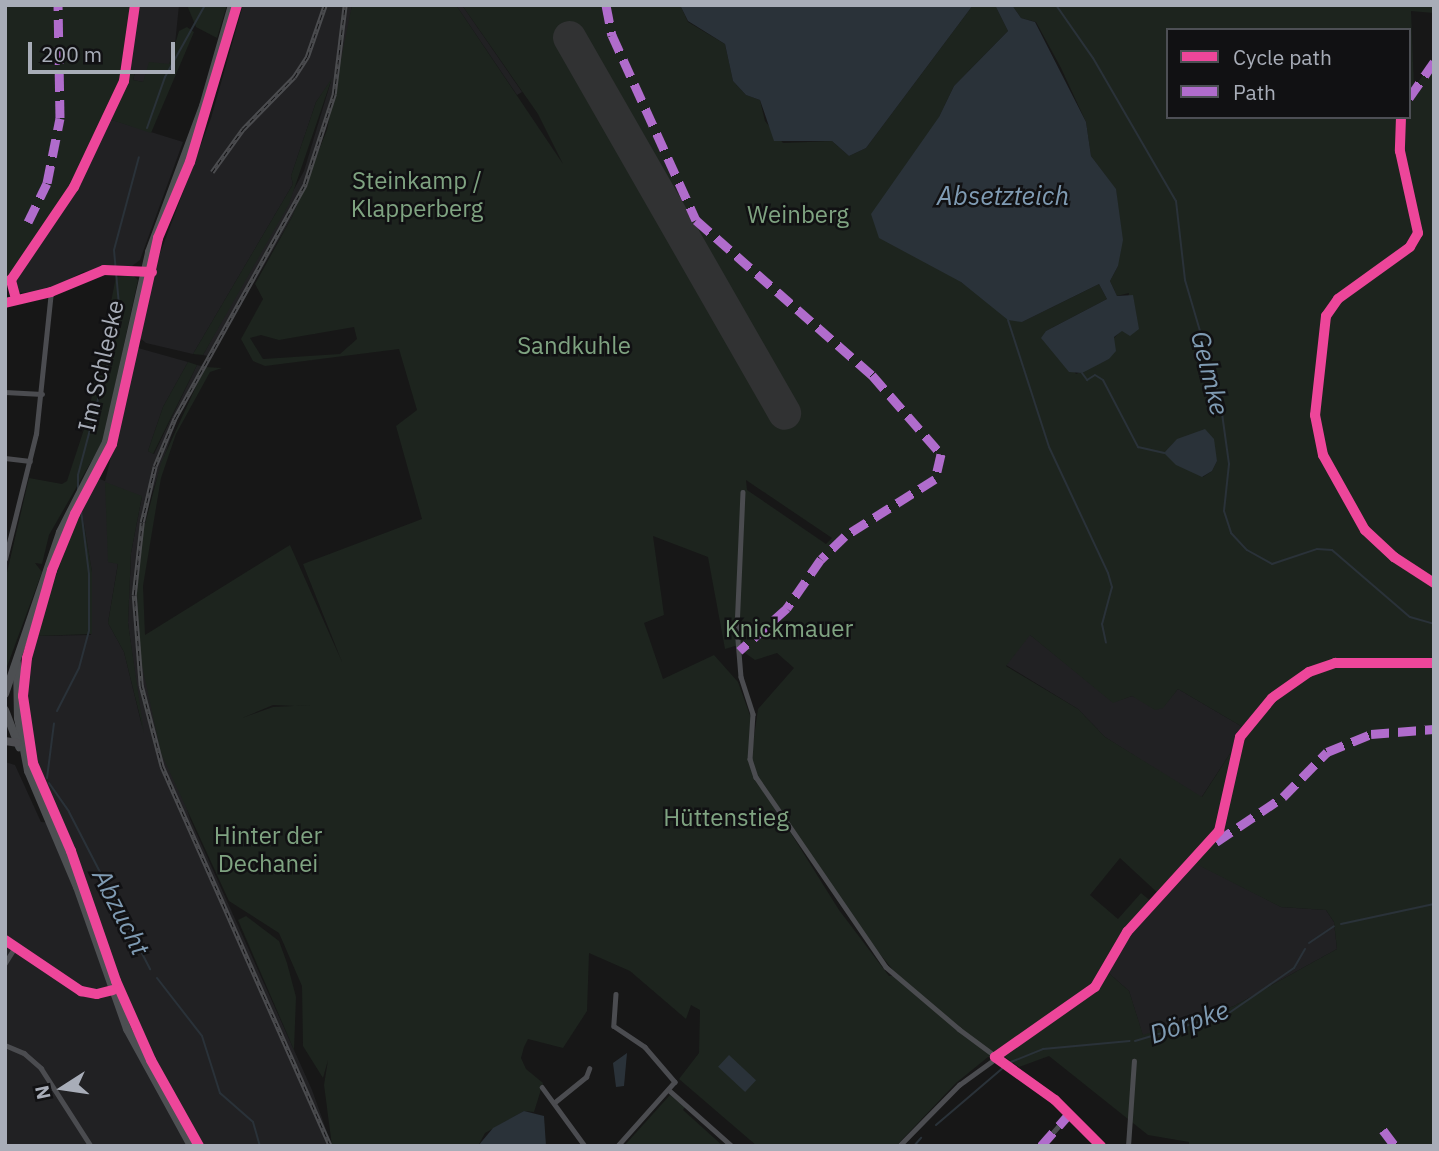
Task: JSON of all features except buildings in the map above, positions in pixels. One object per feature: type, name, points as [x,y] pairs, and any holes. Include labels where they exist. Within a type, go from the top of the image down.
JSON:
[{"type":"highway","points":[[5,741],[17,743]]},
{"type":"main road","name":"Im Schleeke","points":[[5,694],[17,653],[77,499],[110,430],[145,270],[204,106],[232,5]]},
{"type":"main road","name":"Im Schleeke","points":[[17,653],[22,753]]},
{"type":"main road","name":"Im Schleeke","points":[[5,710],[138,1054],[191,1146]]},
{"type":"main road","points":[[13,945],[89,993],[112,988]]},
{"type":"street","points":[[5,303],[51,292],[110,269],[145,270]]},
{"type":"street","points":[[5,559],[8,524],[30,461],[43,394],[51,292]]},
{"type":"street","points":[[5,392],[43,394]]},
{"type":"street","points":[[5,458],[30,461]]},
{"type":"street","points":[[743,492],[737,583],[739,651],[753,715],[750,759],[756,777],[886,967],[995,1057],[1070,1113],[1101,1146]]},
{"type":"street","points":[[899,1146],[959,1085],[1095,987],[1127,932],[1194,861]]},
{"type":"street","points":[[5,951],[13,945]]},
{"type":"street","points":[[5,963],[13,945]]},
{"type":"street","points":[[616,994],[614,1026],[645,1047],[674,1079],[670,1091],[618,1146]]},
{"type":"street","points":[[5,1045],[24,1053],[41,1068],[91,1146]]},
{"type":"street","points":[[1128,1146],[1134,1061]]},
{"type":"street","points":[[555,1102],[586,1077],[589,1069]]},
{"type":"street","points":[[542,1087],[585,1146]]},
{"type":"street","points":[[670,1091],[732,1146]]},
{"type":"street","points":[[1041,1146],[1070,1113]]},
{"type":"shaded area","points":[[138,5],[179,5],[174,54],[169,64],[143,82],[133,80],[135,72],[128,71]]},
{"type":"shaded area","points":[[243,5],[352,5],[339,86],[312,173],[292,217],[211,357],[203,355],[304,171],[331,81],[316,102],[291,176],[293,184],[193,354],[146,343],[140,338],[156,264],[211,118]]},
{"type":"shaded area","points":[[456,5],[462,5],[522,92],[517,95]]},
{"type":"shaded area","points":[[109,119],[183,142],[140,260],[132,266],[83,272],[48,291],[17,293],[15,281],[74,189]]},
{"type":"shaded area","points":[[138,348],[188,362],[163,407],[148,451],[154,454],[197,365],[205,367],[176,422],[149,502],[138,571],[140,656],[190,819],[312,1090],[332,1146],[5,1146],[5,762],[15,765],[41,822],[61,823],[28,737],[27,667],[34,636],[91,635],[92,572],[81,507],[97,478],[105,481]],"holes":[[[142,496],[131,553],[128,623],[142,726],[124,652],[108,623],[118,563],[109,562]]]},
{"type":"shaded area","points":[[1029,634],[1113,702],[1132,696],[1163,707],[1178,689],[1246,729],[1201,798],[1105,737],[1078,709],[1006,665]]},
{"type":"shaded area","points":[[1192,861],[1281,907],[1326,910],[1334,922],[1337,949],[1234,1006],[1143,1036],[1129,991],[1103,968],[1128,928]]},
{"type":"green space","points":[[5,5],[134,5],[121,76],[103,122],[68,189],[5,281]]},
{"type":"green space","points":[[187,5],[227,5],[217,38],[196,27]]},
{"type":"green space","points":[[352,5],[456,5],[563,164],[538,114],[462,5],[680,5],[688,22],[725,44],[733,81],[746,95],[760,100],[765,121],[783,143],[832,141],[849,156],[866,148],[973,5],[995,5],[1008,31],[954,86],[939,117],[961,282],[1022,322],[1099,284],[1107,299],[1046,331],[1076,374],[1109,359],[1114,338],[1122,330],[1129,293],[1117,296],[1110,281],[1118,266],[1116,190],[1091,156],[1086,122],[1036,22],[1021,18],[1012,5],[1434,5],[1434,13],[1411,11],[1414,88],[1434,59],[1434,1146],[1189,1146],[1189,1142],[1148,1135],[1049,1056],[1019,1067],[1005,1057],[988,1057],[956,1083],[896,1146],[757,1146],[679,1079],[699,1053],[700,1010],[691,1005],[686,1019],[630,971],[589,953],[587,1011],[563,1048],[528,1039],[524,1047],[521,1058],[526,1069],[543,1083],[534,1112],[524,1111],[485,1133],[478,1146],[332,1146],[324,1085],[328,1060],[323,1078],[303,1046],[302,986],[279,933],[229,901],[161,753],[140,656],[137,593],[143,532],[161,463],[205,367],[222,368],[210,372],[176,434],[161,478],[143,586],[145,635],[290,545],[342,662],[303,564],[422,519],[396,426],[417,410],[399,349],[265,366],[253,361],[241,339],[263,299],[255,284],[292,217],[327,130]],"holes":[[[354,327],[357,339],[340,354],[263,359],[250,338],[261,335],[279,340]],[[1205,430],[1217,461],[1212,471],[1203,477],[1197,472],[1197,433]],[[746,480],[832,538],[826,544],[747,490]],[[653,536],[708,557],[725,649],[735,646],[755,660],[777,653],[794,668],[758,709],[750,765],[751,718],[738,682],[714,655],[663,679],[644,623],[664,615]],[[1030,635],[1113,703],[1132,696],[1155,710],[1163,708],[1178,689],[1246,729],[1202,797],[1105,737],[1078,709],[1006,666]],[[273,705],[295,706],[273,707],[242,718]],[[762,787],[870,942],[898,976],[889,976],[839,910]],[[1120,858],[1161,896],[1192,862],[1281,907],[1326,910],[1334,922],[1337,949],[1234,1006],[1143,1035],[1129,991],[1103,968],[1128,928],[1154,904],[1141,893],[1118,919],[1090,895]]]},
{"type":"green space","points":[[187,27],[194,32],[151,133],[109,119],[128,71],[135,72],[133,80],[143,82],[149,62],[169,64],[179,31]]},
{"type":"green space","points":[[332,78],[289,204],[203,355],[193,354],[293,184],[291,176],[316,102]]},
{"type":"green space","points":[[133,275],[138,280],[103,441],[49,535],[42,564],[35,563],[42,572],[5,672],[5,581],[29,478],[62,484],[67,481],[87,420],[116,277]]},
{"type":"green space","points":[[188,362],[197,365],[153,454],[148,451],[163,407]]},
{"type":"green space","points":[[105,482],[142,496],[131,553],[128,623],[144,733],[124,652],[108,623],[118,564],[108,562]]},
{"type":"green space","points":[[81,507],[92,572],[92,634],[34,636]]},
{"type":"green space","points":[[246,916],[279,941],[287,963],[296,997],[294,1050],[238,920]]},
{"type":"green space","points":[[670,1095],[685,1107],[683,1110],[723,1146],[624,1146]]},
{"type":"water","points":[[680,5],[973,5],[866,148],[849,156],[832,141],[774,141],[760,100],[746,95],[733,81],[725,44],[688,21]]},
{"type":"water","name":"Absetzteich","points":[[995,5],[1012,5],[1021,18],[1035,22],[1086,122],[1091,156],[1116,189],[1123,240],[1118,266],[1110,281],[1117,296],[1133,295],[1139,329],[1130,336],[1122,331],[1114,337],[1116,351],[1109,359],[1082,373],[1069,372],[1041,338],[1046,331],[1107,299],[1099,284],[1022,322],[1008,320],[961,282],[879,238],[871,214],[939,117],[954,86],[1008,31]]},
{"type":"water","points":[[1205,429],[1214,439],[1217,461],[1212,471],[1202,477],[1176,465],[1164,453],[1177,439]]},
{"type":"water","points":[[627,1053],[624,1086],[616,1087],[613,1063]]},
{"type":"water","points":[[729,1055],[756,1080],[745,1092],[718,1067]]},
{"type":"water","points":[[524,1111],[544,1116],[546,1146],[478,1146],[493,1128]]},
{"type":"waterway","name":"Abzucht","points":[[147,128],[165,77],[205,5]]},
{"type":"waterway","name":"Gelmke","points":[[1056,5],[1093,58],[1176,201],[1185,280],[1220,399],[1229,464],[1224,511],[1231,533],[1247,550],[1272,564],[1317,549],[1332,550],[1410,617],[1434,624]]},
{"type":"waterway","name":"Abzucht","points":[[78,490],[78,475],[120,316],[114,250],[139,157]]},
{"type":"waterway","points":[[1008,320],[1049,447],[1108,573],[1112,587],[1102,624],[1106,643]]},
{"type":"waterway","points":[[1082,373],[1087,380],[1095,375],[1103,380],[1138,447],[1164,453]]},
{"type":"waterway","name":"Abzucht","points":[[57,711],[79,668],[89,630],[89,574],[80,502]]},
{"type":"waterway","name":"Abzucht","points":[[47,778],[54,723]]},
{"type":"waterway","name":"Abzucht","points":[[49,783],[69,812],[150,969]]},
{"type":"waterway","name":"Dörpke","points":[[1341,924],[1434,904]]},
{"type":"waterway","name":"Dörpke","points":[[1309,943],[1334,926]]},
{"type":"waterway","name":"Dörpke","points":[[1135,1041],[1229,1013],[1294,968],[1305,949]]},
{"type":"waterway","name":"Abzucht","points":[[157,978],[202,1036],[220,1093],[253,1122],[260,1146]]},
{"type":"waterway","name":"Dörpke","points":[[1011,1062],[1043,1049],[1130,1041]]},
{"type":"waterway","name":"Dörpke","points":[[936,1125],[1004,1067]]},
{"type":"waterway","name":"Dörpke","points":[[914,1146],[921,1138]]},
{"type":"runway","points":[[569,37],[784,413]]},
{"type":"railway","points":[[212,172],[243,129],[294,77],[307,57],[325,5]]},
{"type":"railway","points":[[330,1146],[162,767],[141,686],[134,595],[142,522],[155,466],[175,418],[305,184],[334,94],[345,5]]},
{"type":"marked path","points":[[28,222],[47,183],[60,118],[58,5]]},
{"type":"marked path","points":[[606,5],[612,35],[696,220],[872,375],[941,454],[935,479],[845,536],[821,559],[787,608],[739,651]]},
{"type":"marked path","points":[[1411,95],[1434,62]]},
{"type":"marked path","points":[[1216,842],[1283,797],[1327,752],[1371,734],[1434,729]]},
{"type":"marked path","points":[[1041,1146],[1070,1113]]},
{"type":"marked path","points":[[1383,1130],[1395,1146]]},
{"type":"cycle path","points":[[16,299],[11,280],[74,187],[124,81],[135,5]]},
{"type":"cycle path","points":[[199,1146],[151,1060],[116,981],[71,851],[33,763],[23,696],[27,658],[52,570],[75,514],[112,444],[158,238],[190,162],[237,5]]},
{"type":"cycle path","points":[[1401,119],[1400,151],[1418,233],[1410,247],[1338,299],[1326,316],[1315,415],[1323,455],[1365,530],[1394,557],[1434,583]]},
{"type":"cycle path","points":[[5,303],[51,292],[104,270],[152,272]]},
{"type":"cycle path","points":[[1101,1146],[1055,1100],[995,1057],[1095,987],[1127,932],[1219,831],[1240,737],[1272,698],[1309,672],[1335,663],[1434,663]]},
{"type":"cycle path","points":[[5,940],[81,991],[97,994],[113,990]]},
{"type":"park label","name":"Steinkamp / Klapperberg","points":[[417,195]]},
{"type":"park label","name":"Weinberg","points":[[798,215]]},
{"type":"park label","name":"Sandkuhle","points":[[574,346]]},
{"type":"park label","name":"Knickmauer","points":[[789,629]]},
{"type":"park label","name":"Hüttenstieg","points":[[726,818]]},
{"type":"park label","name":"Hinter der Dechanei","points":[[268,850]]}]
